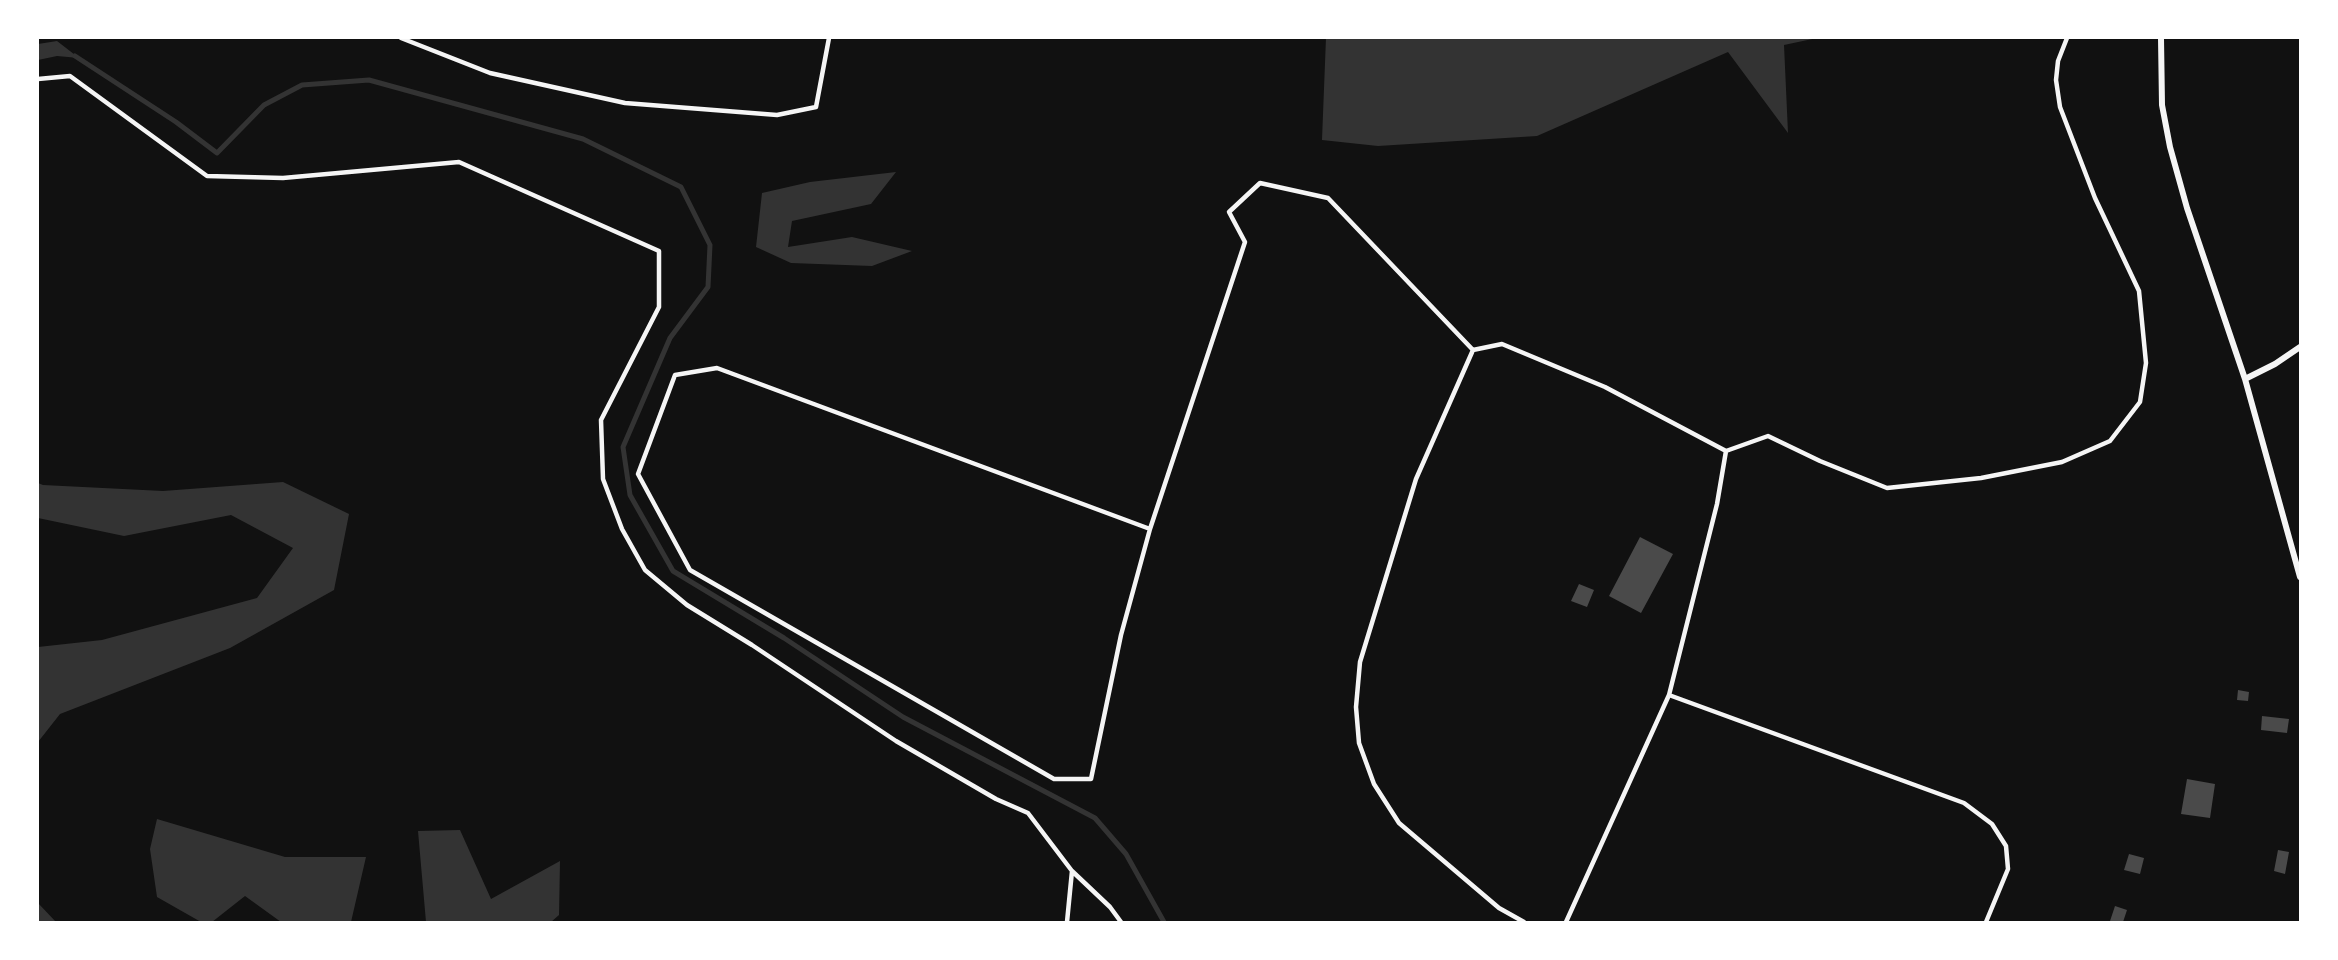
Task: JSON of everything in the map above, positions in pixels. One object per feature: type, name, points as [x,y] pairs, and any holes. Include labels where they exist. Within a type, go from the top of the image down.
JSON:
[{"type":"street","points":[[2161,38],[2162,105],[2170,147],[2187,208],[2245,379],[2301,577]]},
{"type":"street","points":[[2245,379],[2275,364],[2301,347]]},
{"type":"lane","points":[[401,38],[490,73],[625,103],[777,115],[816,107],[829,38]]},
{"type":"lane","points":[[1473,350],[1502,344],[1605,387],[1726,451],[1768,436],[1820,461],[1887,488],[1981,478],[2062,462],[2110,441],[2140,402],[2146,363],[2139,291],[2095,198],[2061,107],[2056,80],[2058,61],[2067,38]]},
{"type":"lane","points":[[38,79],[70,76],[207,176],[283,178],[459,162],[659,251],[659,307],[601,420],[603,479],[622,529],[645,570],[687,605],[752,645],[896,741],[996,799],[1028,813],[1072,871],[1110,907],[1121,922]]},
{"type":"lane","points":[[1150,529],[717,368],[675,375],[638,474],[690,570],[1054,779],[1091,779],[1121,636],[1150,529],[1245,242],[1229,212],[1260,183],[1328,198],[1473,350]]},
{"type":"lane","points":[[1473,350],[1416,479],[1360,662],[1356,707],[1358,731],[1359,742],[1374,784],[1399,823],[1499,908],[1524,922]]},
{"type":"lane","points":[[1566,922],[1670,695],[1717,504],[1726,451]]},
{"type":"lane","points":[[1670,695],[1964,803],[1992,824],[2006,846],[2007,869],[1986,922]]},
{"type":"lane","points":[[1067,922],[1072,871]]},
{"type":"shaded area","points":[[1326,38],[1817,38],[1784,45],[1788,133],[1728,52],[1537,136],[1378,146],[1322,140]]},
{"type":"shaded area","points":[[57,41],[79,58],[57,56],[38,60],[38,44]]},
{"type":"shaded area","points":[[896,172],[871,204],[792,221],[788,247],[852,237],[912,251],[872,266],[791,263],[756,247],[762,193],[810,182]]},
{"type":"shaded area","points":[[283,482],[349,514],[334,590],[230,648],[60,714],[38,742],[38,647],[102,640],[257,598],[293,548],[231,515],[124,536],[38,518],[38,483],[163,491]]},
{"type":"shaded area","points":[[157,819],[285,857],[366,857],[351,922],[281,922],[245,896],[212,922],[201,922],[157,897],[150,849]]},
{"type":"shaded area","points":[[460,830],[491,899],[560,861],[559,915],[551,922],[426,922],[418,831]]},
{"type":"shaded area","points":[[38,903],[56,922],[38,922]]},
{"type":"building","points":[[1640,537],[1673,554],[1641,613],[1609,596]]},
{"type":"building","points":[[1579,584],[1594,590],[1587,607],[1571,601]]},
{"type":"building","points":[[2238,690],[2249,692],[2248,701],[2237,700]]},
{"type":"building","points":[[2262,716],[2289,719],[2287,733],[2261,730]]},
{"type":"building","points":[[2187,779],[2215,784],[2210,818],[2181,814]]},
{"type":"building","points":[[2278,850],[2289,852],[2285,874],[2274,871]]},
{"type":"building","points":[[2129,854],[2144,858],[2140,874],[2124,870]]},
{"type":"building","points":[[2115,906],[2127,910],[2123,922],[2110,921]]},
{"type":"waterway","points":[[75,56],[176,122],[217,153],[264,105],[302,85],[369,80],[583,139],[681,187],[710,245],[708,287],[670,338],[623,447],[630,495],[673,571],[784,638],[903,717],[1095,818],[1126,854],[1164,922]]}]
